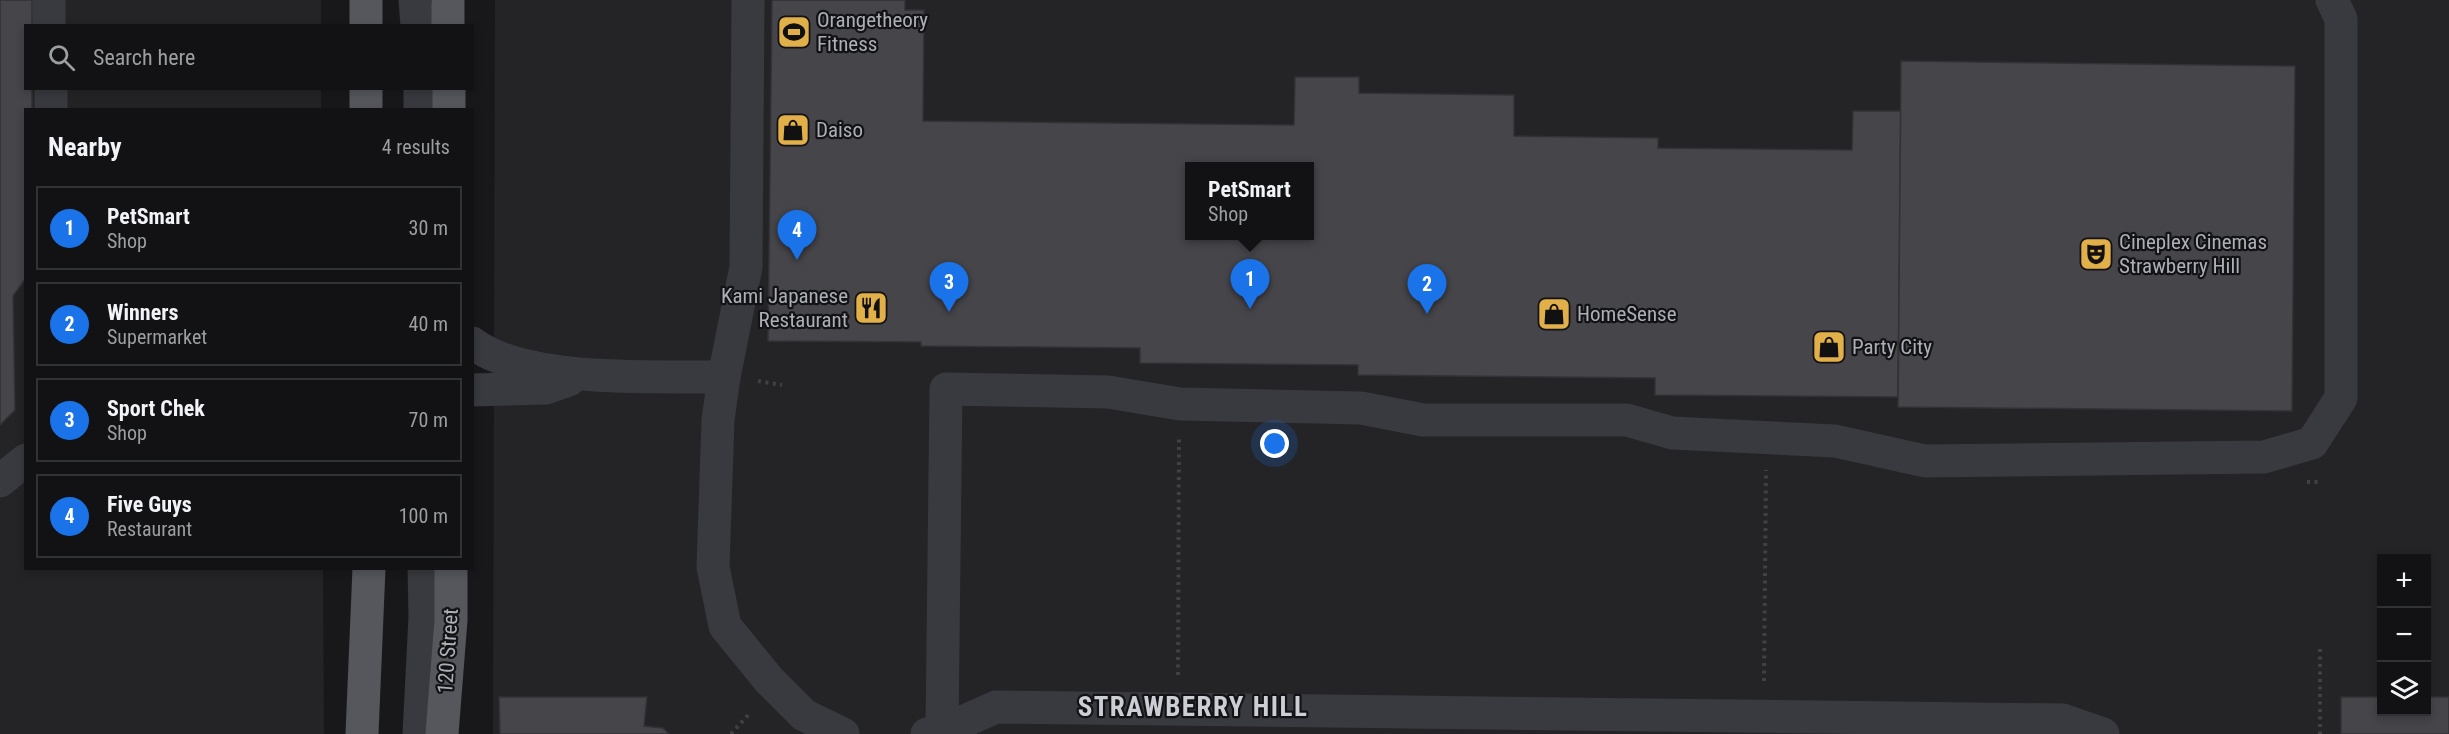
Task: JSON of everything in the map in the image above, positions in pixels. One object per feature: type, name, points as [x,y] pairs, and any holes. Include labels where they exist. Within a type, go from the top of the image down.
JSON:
[{"type":"main road","points":[[366,0],[366,24]]},
{"type":"main road","points":[[448,0],[448,24]]},
{"type":"main road","points":[[366,90],[366,108]]},
{"type":"main road","points":[[449,90],[449,108]]},
{"type":"main road","points":[[362,734],[369,570]]},
{"type":"main road","name":"120 Street","points":[[442,734],[451,620],[451,570]]},
{"type":"lane","points":[[49,0],[50,24]]},
{"type":"lane","points":[[415,0],[417,24]]},
{"type":"lane","points":[[748,0],[746,267],[739,379],[718,420],[713,567],[725,626],[769,680],[804,716],[843,734]]},
{"type":"lane","points":[[2103,734],[2063,720],[1498,724],[996,707],[935,732],[946,389],[1108,392],[1180,404],[1361,408],[1423,420],[1627,420],[1672,433],[1835,441],[1925,461],[2264,457],[2312,443],[2341,398],[2341,19],[2332,0]]},
{"type":"lane","points":[[51,90],[51,108]]},
{"type":"lane","points":[[420,90],[420,108]]},
{"type":"lane","points":[[474,344],[493,356],[582,375],[739,379]]},
{"type":"lane","points":[[474,390],[546,388],[582,375]]},
{"type":"lane","points":[[0,481],[24,462]]},
{"type":"lane","points":[[419,734],[425,617],[424,570]]},
{"type":"path","points":[[739,379],[782,385]]},
{"type":"path","points":[[1178,679],[1179,436]]},
{"type":"path","points":[[1764,688],[1766,461]]},
{"type":"path","points":[[2320,649],[2320,734]]},
{"type":"path","points":[[731,734],[748,715]]},
{"type":"shaded area","points":[[0,0],[321,0],[321,24],[24,24],[24,90],[321,90],[321,108],[24,108],[24,570],[323,570],[324,734],[0,734]]},
{"type":"shaded area","points":[[495,0],[2449,0],[2449,734],[493,734]]},
{"type":"building","points":[[0,0],[32,0],[32,24],[24,24],[24,90],[32,90],[32,108],[24,108],[24,281],[13,296],[15,410],[0,425]]},
{"type":"building","points":[[772,0],[905,0],[905,10],[924,10],[923,121],[1294,125],[1295,77],[1359,77],[1359,93],[1514,95],[1514,136],[1658,138],[1658,148],[1852,150],[1853,111],[1901,111],[1898,397],[1655,395],[1655,378],[1358,375],[1358,365],[1140,363],[1140,348],[921,346],[921,342],[768,341]]},
{"type":"building","name":"Cineplex Cinemas Strawberry Hill","points":[[1901,61],[2295,66],[2292,411],[1898,407]]},
{"type":"building","points":[[499,697],[647,697],[644,726],[663,728],[669,734],[500,734]]},
{"type":"building","points":[[2341,697],[2377,697],[2377,716],[2431,716],[2431,697],[2449,697],[2449,734],[2341,734]]},
{"type":"place","name":"Orangetheory Fitness","points":[[794,32]]},
{"type":"place","name":"Daiso","points":[[793,130]]},
{"type":"place","name":"Cineplex Cinemas Strawberry Hill","points":[[2096,254]]},
{"type":"place","name":"Five Guys","points":[[797,260]]},
{"type":"place","name":"Kami Japanese Restaurant","points":[[871,308]]},
{"type":"place","name":"PetSmart","points":[[1250,309]]},
{"type":"place","name":"Sport Chek","points":[[949,312]]},
{"type":"place","name":"Winners","points":[[1427,314]]},
{"type":"place","name":"HomeSense","points":[[1554,314]]},
{"type":"place","name":"Party City","points":[[1829,347]]},
{"type":"district","name":"STRAWBERRY HILL","points":[[1193,707]]}]
